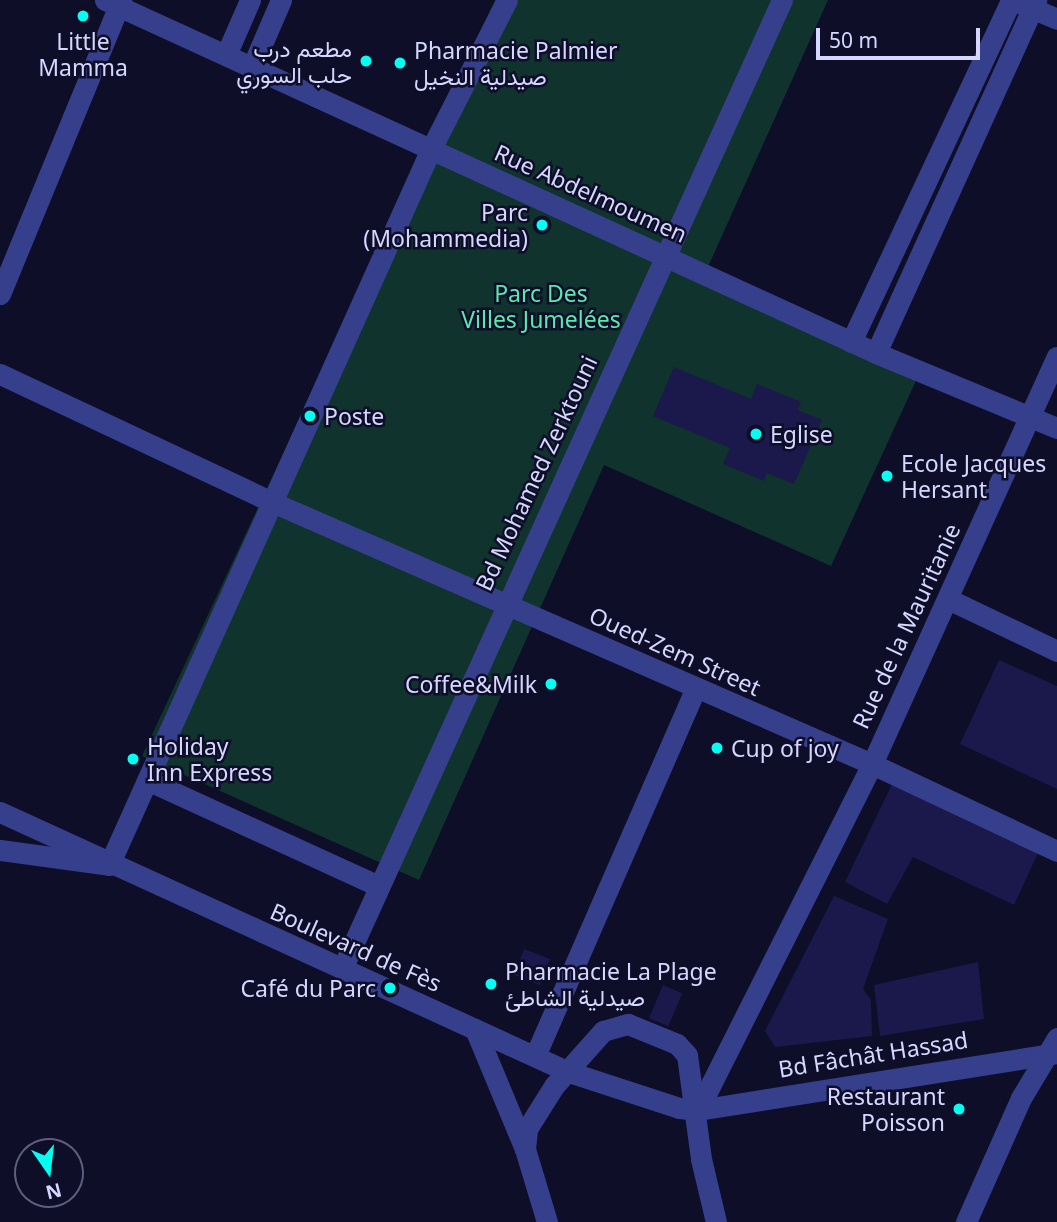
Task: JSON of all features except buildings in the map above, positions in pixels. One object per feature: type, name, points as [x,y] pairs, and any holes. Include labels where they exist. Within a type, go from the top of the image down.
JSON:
[{"type":"street","points":[[226,55],[250,0]]},
{"type":"street","points":[[252,67],[281,0]]},
{"type":"street","points":[[0,850],[109,865],[431,149],[507,0]]},
{"type":"street","name":"Bd Mohamed Zerktouni","points":[[342,970],[504,604],[782,0]]},
{"type":"street","points":[[0,294],[115,2]]},
{"type":"street","name":"Rue Abdelmoumen","points":[[115,2],[851,342],[1057,428]]},
{"type":"street","points":[[1023,2],[1057,19]]},
{"type":"street","points":[[851,342],[1023,2]]},
{"type":"street","points":[[876,353],[1023,2]]},
{"type":"street","name":"Rue de la Mauritanie","points":[[698,1110],[872,764],[1057,357]]},
{"type":"street","name":"Oued-Zem Street","points":[[0,374],[272,502],[695,690],[872,764],[1057,851]]},
{"type":"street","points":[[948,599],[1057,651]]},
{"type":"street","points":[[535,1056],[695,690]]},
{"type":"street","points":[[147,780],[379,887]]},
{"type":"street","name":"Boulevard de Fès","points":[[0,812],[109,865],[569,1072],[679,1108],[698,1110]]},
{"type":"street","points":[[525,1149],[527,1129],[537,1107],[603,1031],[628,1024],[677,1044],[687,1055],[698,1110],[701,1159],[716,1222]]},
{"type":"street","points":[[475,1030],[525,1149],[547,1222]]},
{"type":"street","points":[[966,1222],[1021,1098],[1054,1048]]},
{"type":"street","name":"Bd Fâchât Hassad","points":[[698,1110],[1054,1048]]},
{"type":"green space","name":"Parc Des Villes Jumelées","points":[[495,0],[828,0],[707,269],[920,372],[831,566],[604,465],[419,880],[142,756]]},
{"type":"place","name":"Little Mamma","points":[[83,16]]},
{"type":"place","name":"مطعم درب حلب السوري","points":[[366,61]]},
{"type":"place","name":"Pharmacie Palmier صيدلية النخيل","points":[[400,63]]},
{"type":"place","name":"Parc (Mohammedia)","points":[[542,225]]},
{"type":"place","name":"Poste","points":[[310,416]]},
{"type":"place","name":"Eglise","points":[[756,434]]},
{"type":"place","name":"Ecole Jacques Hersant","points":[[887,476]]},
{"type":"place","name":"Coffee&Milk","points":[[551,684]]},
{"type":"place","name":"Cup of joy","points":[[717,748]]},
{"type":"place","name":"Holiday Inn Express","points":[[133,759]]},
{"type":"place","name":"Pharmacie La Plage صيدلية الشاطئ","points":[[491,984]]},
{"type":"place","name":"Café du Parc","points":[[390,988]]},
{"type":"place","name":"Restaurant Poisson","points":[[959,1109]]}]
